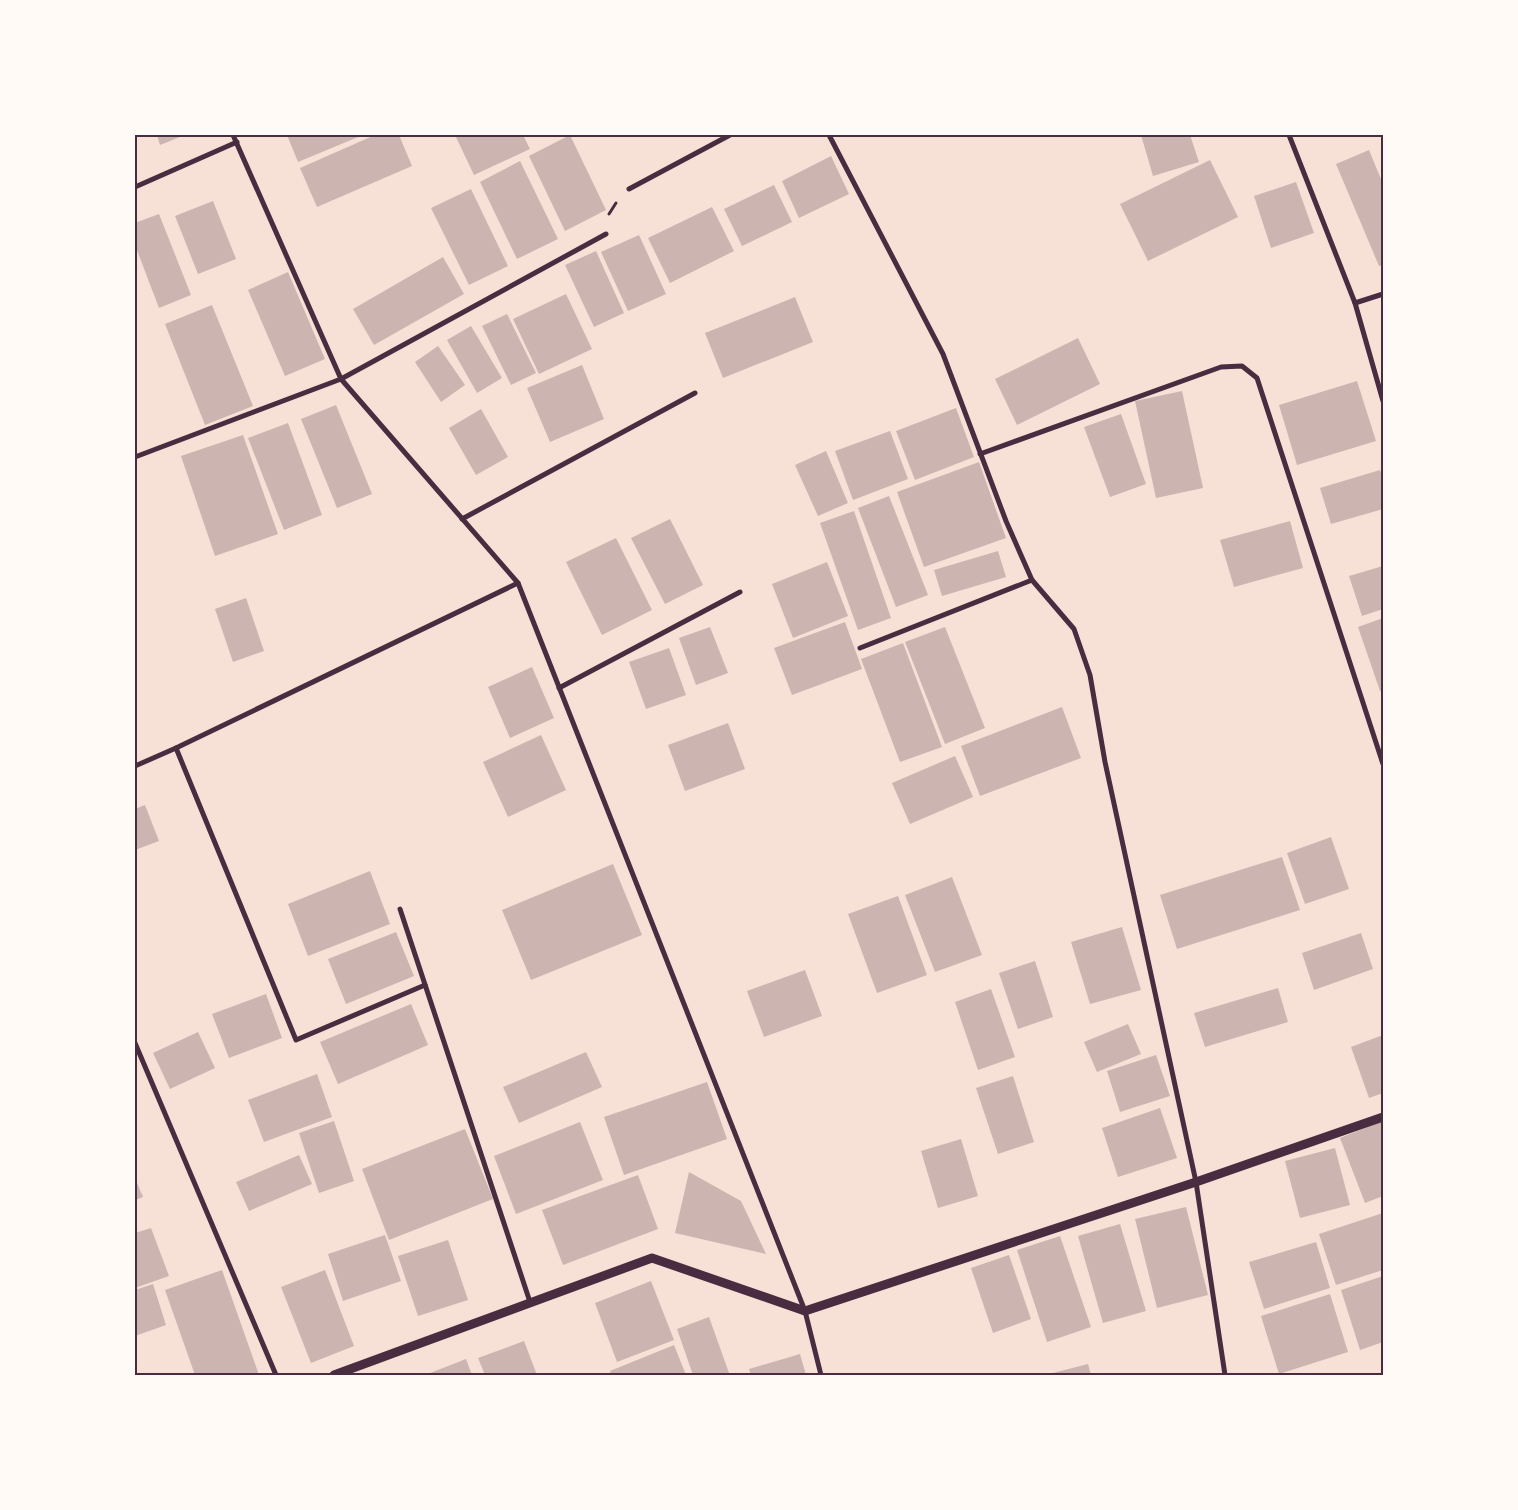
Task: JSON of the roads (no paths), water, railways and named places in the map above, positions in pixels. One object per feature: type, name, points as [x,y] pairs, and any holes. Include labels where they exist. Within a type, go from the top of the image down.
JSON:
[{"type":"street","points":[[233,135],[238,142],[341,379],[518,583],[804,1311],[821,1375]]},
{"type":"street","points":[[629,189],[730,135]]},
{"type":"street","points":[[829,135],[943,354],[1006,521],[1032,580],[1074,630],[1090,675],[1105,762],[1196,1182],[1225,1375]]},
{"type":"street","points":[[1290,135],[1355,303],[1383,401]]},
{"type":"street","points":[[135,187],[238,142]]},
{"type":"street","points":[[135,457],[341,379],[606,234]]},
{"type":"street","points":[[1355,303],[1383,294]]},
{"type":"street","points":[[980,454],[1221,367],[1242,366],[1250,372],[1257,378],[1383,764]]},
{"type":"street","points":[[462,519],[695,393]]},
{"type":"street","points":[[860,648],[1032,580]]},
{"type":"street","points":[[135,766],[518,583]]},
{"type":"street","points":[[559,688],[740,592]]},
{"type":"street","points":[[176,748],[296,1040],[425,985]]},
{"type":"street","points":[[400,909],[530,1302]]},
{"type":"street","points":[[135,1044],[276,1375]]},
{"type":"street","points":[[334,1375],[652,1258],[804,1311],[1196,1182],[1383,1117]]}]
